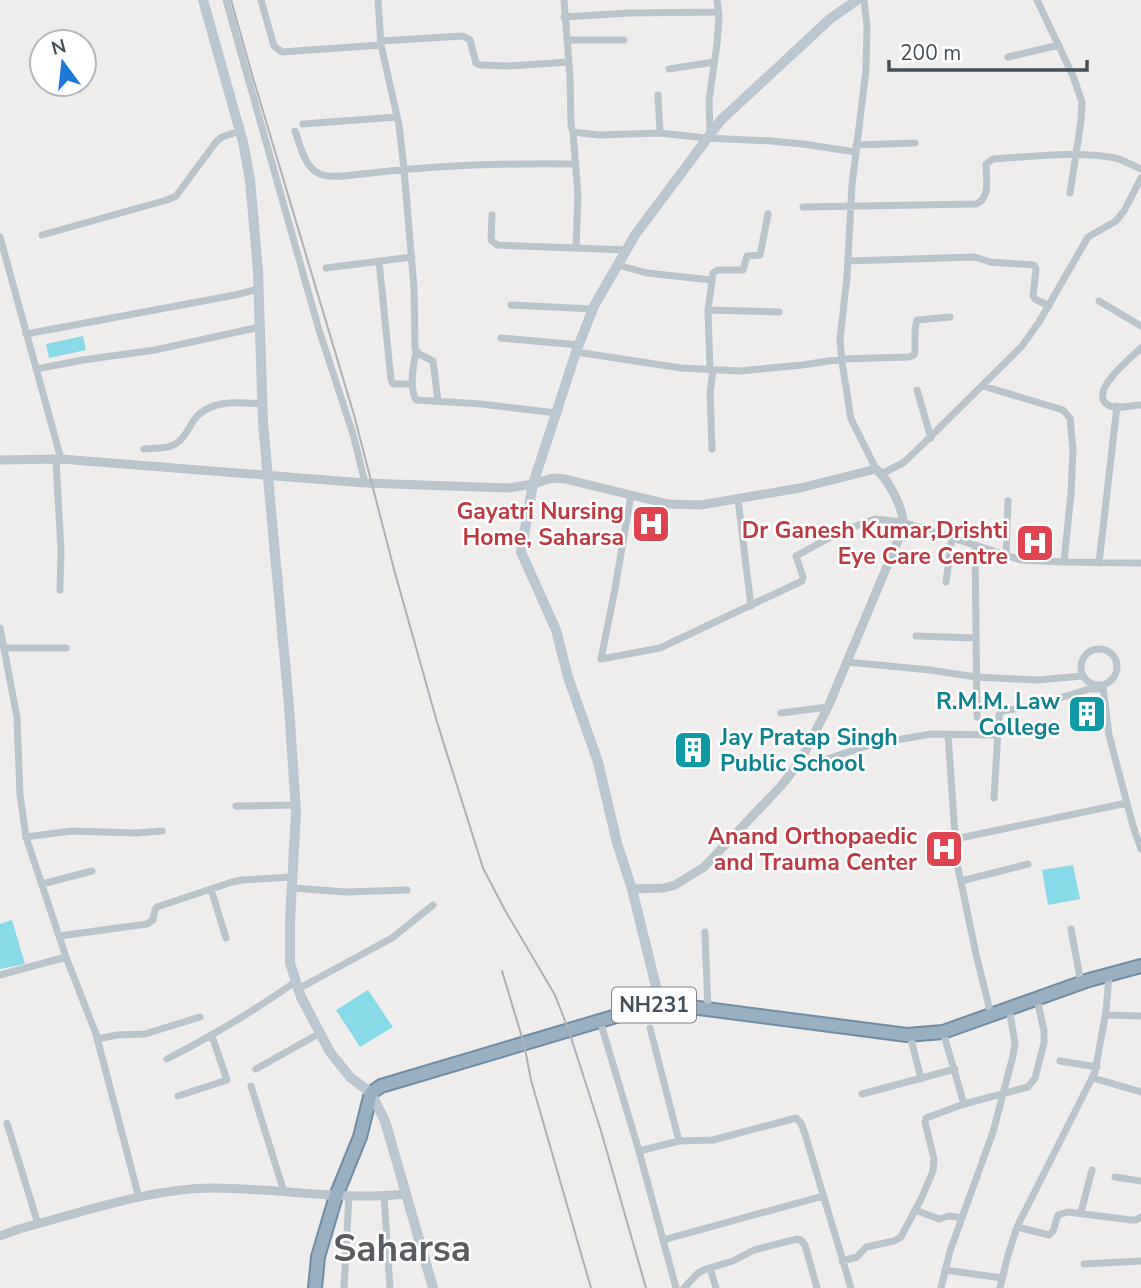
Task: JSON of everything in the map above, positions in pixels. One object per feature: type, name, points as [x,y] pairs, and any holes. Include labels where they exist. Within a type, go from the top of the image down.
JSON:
[{"type":"highway","name":"NH231","points":[[371,1093],[381,1086],[660,1003],[910,1035],[943,1032],[1081,983],[1141,966]]},
{"type":"highway","points":[[315,1288],[318,1257],[336,1196],[360,1137],[371,1093]]},
{"type":"main road","points":[[203,0],[240,131],[250,180],[267,476],[296,805],[290,963],[297,986],[330,1052],[350,1077],[371,1093],[385,1121],[433,1288]]},
{"type":"main road","points":[[660,1003],[598,762],[568,677],[556,630],[521,552],[533,484],[593,309],[635,235],[708,136],[741,101],[830,19],[857,0]]},
{"type":"street","points":[[226,0],[365,483]]},
{"type":"street","points":[[261,0],[274,46],[282,52],[463,36],[470,40],[474,60],[480,65],[568,62]]},
{"type":"street","points":[[378,0],[381,43],[397,117],[404,169],[412,257],[416,352],[413,397],[416,400],[556,413]]},
{"type":"street","points":[[564,0],[578,195],[576,248]]},
{"type":"street","points":[[708,136],[709,100],[717,44],[717,0]]},
{"type":"street","points":[[632,890],[675,885],[704,867],[781,786],[799,762],[828,707],[901,533],[903,522],[895,496],[851,419],[842,359],[841,340],[851,206],[866,70],[867,26],[864,0]]},
{"type":"street","points":[[1037,0],[1073,76],[1082,103],[1070,193]]},
{"type":"street","points":[[564,17],[718,12]]},
{"type":"street","points":[[566,40],[624,40]]},
{"type":"street","points":[[1009,57],[1059,45]]},
{"type":"street","points":[[669,69],[714,62]]},
{"type":"street","points":[[658,95],[660,133]]},
{"type":"street","points":[[303,124],[397,117]]},
{"type":"street","points":[[42,236],[176,196],[216,142],[240,131]]},
{"type":"street","points":[[295,131],[310,166],[322,175],[513,163],[576,164]]},
{"type":"street","points":[[573,132],[599,135],[660,133],[856,149],[915,143]]},
{"type":"street","points":[[803,207],[976,204],[986,195],[986,164],[993,159],[1075,155],[1114,157],[1141,169]]},
{"type":"street","points":[[0,460],[58,460],[365,483],[508,488],[553,478],[668,504],[701,505],[879,472],[903,463],[1022,346],[1049,306],[1088,237],[1116,221],[1141,178]]},
{"type":"street","points":[[712,449],[708,310],[713,273],[716,270],[743,270],[747,256],[758,256],[761,253],[768,214]]},
{"type":"street","points":[[492,215],[491,240],[497,245],[627,250]]},
{"type":"street","points":[[0,237],[58,460],[60,590]]},
{"type":"street","points":[[326,268],[412,257]]},
{"type":"street","points":[[848,261],[975,257],[986,261],[1034,265],[1036,269],[1033,296],[1049,306]]},
{"type":"street","points":[[379,261],[391,380],[397,385],[412,384]]},
{"type":"street","points":[[618,265],[647,273],[712,280]]},
{"type":"street","points":[[26,334],[258,289]]},
{"type":"street","points":[[1099,300],[1141,325]]},
{"type":"street","points":[[511,305],[593,309]]},
{"type":"street","points":[[708,310],[779,312]]},
{"type":"street","points":[[500,338],[681,368],[740,371],[842,359],[909,357],[915,352],[917,320],[950,317]]},
{"type":"street","points":[[36,369],[155,351],[260,327]]},
{"type":"street","points":[[1141,348],[1114,373],[1104,390],[1104,402],[1108,405],[1141,405]]},
{"type":"street","points":[[416,352],[433,361],[438,401]]},
{"type":"street","points":[[983,386],[1063,410],[1070,418],[1073,450],[1064,562]]},
{"type":"street","points":[[917,390],[931,438]]},
{"type":"street","points":[[144,449],[178,443],[198,415],[209,407],[233,402],[262,404]]},
{"type":"street","points":[[1099,563],[1117,407]]},
{"type":"street","points":[[631,495],[601,659],[660,648],[802,581],[797,555],[871,519],[903,522],[1021,560],[1141,563]]},
{"type":"street","points":[[738,499],[751,606]]},
{"type":"street","points":[[1006,554],[1008,501]]},
{"type":"street","points":[[946,582],[951,537]]},
{"type":"street","points":[[975,545],[977,718]]},
{"type":"street","points":[[0,628],[17,717],[20,795],[26,836],[66,957],[97,1039],[139,1198]]},
{"type":"street","points":[[916,636],[975,638]]},
{"type":"street","points":[[4,648],[66,648]]},
{"type":"street","points":[[994,798],[1001,711],[1034,706],[1089,689],[1103,688],[1112,681],[1118,671],[1116,660],[1108,651],[1096,649],[1085,656],[1081,668],[1083,676],[1090,684],[1103,688]]},
{"type":"street","points":[[847,662],[976,677],[1037,680],[1083,676]]},
{"type":"street","points":[[1103,688],[1109,735],[1141,849]]},
{"type":"street","points":[[781,713],[828,707]]},
{"type":"street","points":[[799,762],[827,759],[883,742],[931,734],[998,735]]},
{"type":"street","points":[[948,735],[955,839],[961,881],[991,1015]]},
{"type":"street","points":[[955,839],[1127,803]]},
{"type":"street","points":[[236,806],[296,805]]},
{"type":"street","points":[[26,836],[71,831],[162,831]]},
{"type":"street","points":[[961,881],[1028,864]]},
{"type":"street","points":[[42,884],[92,872]]},
{"type":"street","points":[[59,936],[148,924],[153,920],[157,907],[242,880],[292,882],[346,892],[407,890]]},
{"type":"street","points":[[211,889],[226,938]]},
{"type":"street","points":[[167,1059],[265,1003],[392,938],[433,905]]},
{"type":"street","points":[[1071,929],[1081,983]]},
{"type":"street","points":[[705,932],[708,1009]]},
{"type":"street","points":[[0,975],[66,957]]},
{"type":"street","points":[[1000,1288],[1017,1227],[1097,1067],[1106,1015],[1109,975]]},
{"type":"street","points":[[842,1261],[857,1257],[866,1247],[900,1239],[932,1177],[934,1159],[925,1120],[928,1116],[1028,1087],[1035,1078],[1045,1037],[1037,999]]},
{"type":"street","points":[[941,1288],[962,1218],[993,1132],[1013,1056],[1009,1008]]},
{"type":"street","points":[[1106,1015],[1141,1016]]},
{"type":"street","points":[[97,1039],[145,1034],[200,1017]]},
{"type":"street","points":[[600,1021],[676,1288]]},
{"type":"street","points":[[650,1028],[679,1140]]},
{"type":"street","points":[[943,1032],[964,1104]]},
{"type":"street","points":[[256,1069],[320,1033]]},
{"type":"street","points":[[178,1096],[227,1080],[212,1035]]},
{"type":"street","points":[[910,1035],[921,1079]]},
{"type":"street","points":[[1060,1061],[1097,1067]]},
{"type":"street","points":[[862,1094],[955,1069]]},
{"type":"street","points":[[1093,1078],[1141,1092]]},
{"type":"street","points":[[251,1086],[284,1192]]},
{"type":"street","points":[[639,1151],[679,1140],[713,1140],[796,1118],[801,1123],[850,1288]]},
{"type":"street","points":[[7,1123],[38,1224]]},
{"type":"street","points":[[1081,1212],[1092,1170]]},
{"type":"street","points":[[1115,1177],[1141,1181]]},
{"type":"street","points":[[0,1236],[139,1198],[179,1191],[212,1188],[336,1196],[405,1194]]},
{"type":"street","points":[[344,1288],[349,1195]]},
{"type":"street","points":[[384,1195],[390,1288]]},
{"type":"street","points":[[663,1240],[823,1196]]},
{"type":"street","points":[[915,1210],[939,1219],[949,1216],[962,1218]]},
{"type":"street","points":[[1017,1227],[1049,1235],[1058,1215],[1068,1212],[1131,1220],[1141,1217]]},
{"type":"street","points":[[684,1288],[698,1273],[738,1259],[754,1250],[793,1240],[801,1240],[805,1245],[817,1288]]},
{"type":"street","points":[[1084,1264],[1141,1261]]},
{"type":"street","points":[[710,1268],[716,1288]]},
{"type":"street","points":[[945,1269],[1002,1278]]},
{"type":"water","points":[[83,336],[86,350],[49,358],[46,344]]},
{"type":"water","points":[[1073,865],[1080,899],[1048,905],[1042,870]]},
{"type":"water","points":[[12,920],[25,964],[0,969],[0,924]]},
{"type":"water","points":[[368,990],[393,1027],[360,1047],[336,1010]]},
{"type":"railway","points":[[231,0],[354,415],[437,722],[483,868],[555,995],[569,1031],[646,1288]]},
{"type":"railway","points":[[502,971],[591,1288]]},
{"type":"place","name":"Gayatri Nursing Home, Saharsa","points":[[651,524]]},
{"type":"place","name":"Dr Ganesh Kumar,Drishti Eye Care Centre","points":[[1035,543]]},
{"type":"place","name":"R.M.M. Law College","points":[[1087,714]]},
{"type":"place","name":"Jay Pratap Singh Public School","points":[[693,750]]},
{"type":"place","name":"Anand Orthopaedic and Trauma Center","points":[[944,849]]},
{"type":"district","name":"Saharsa","points":[[402,1248]]}]
